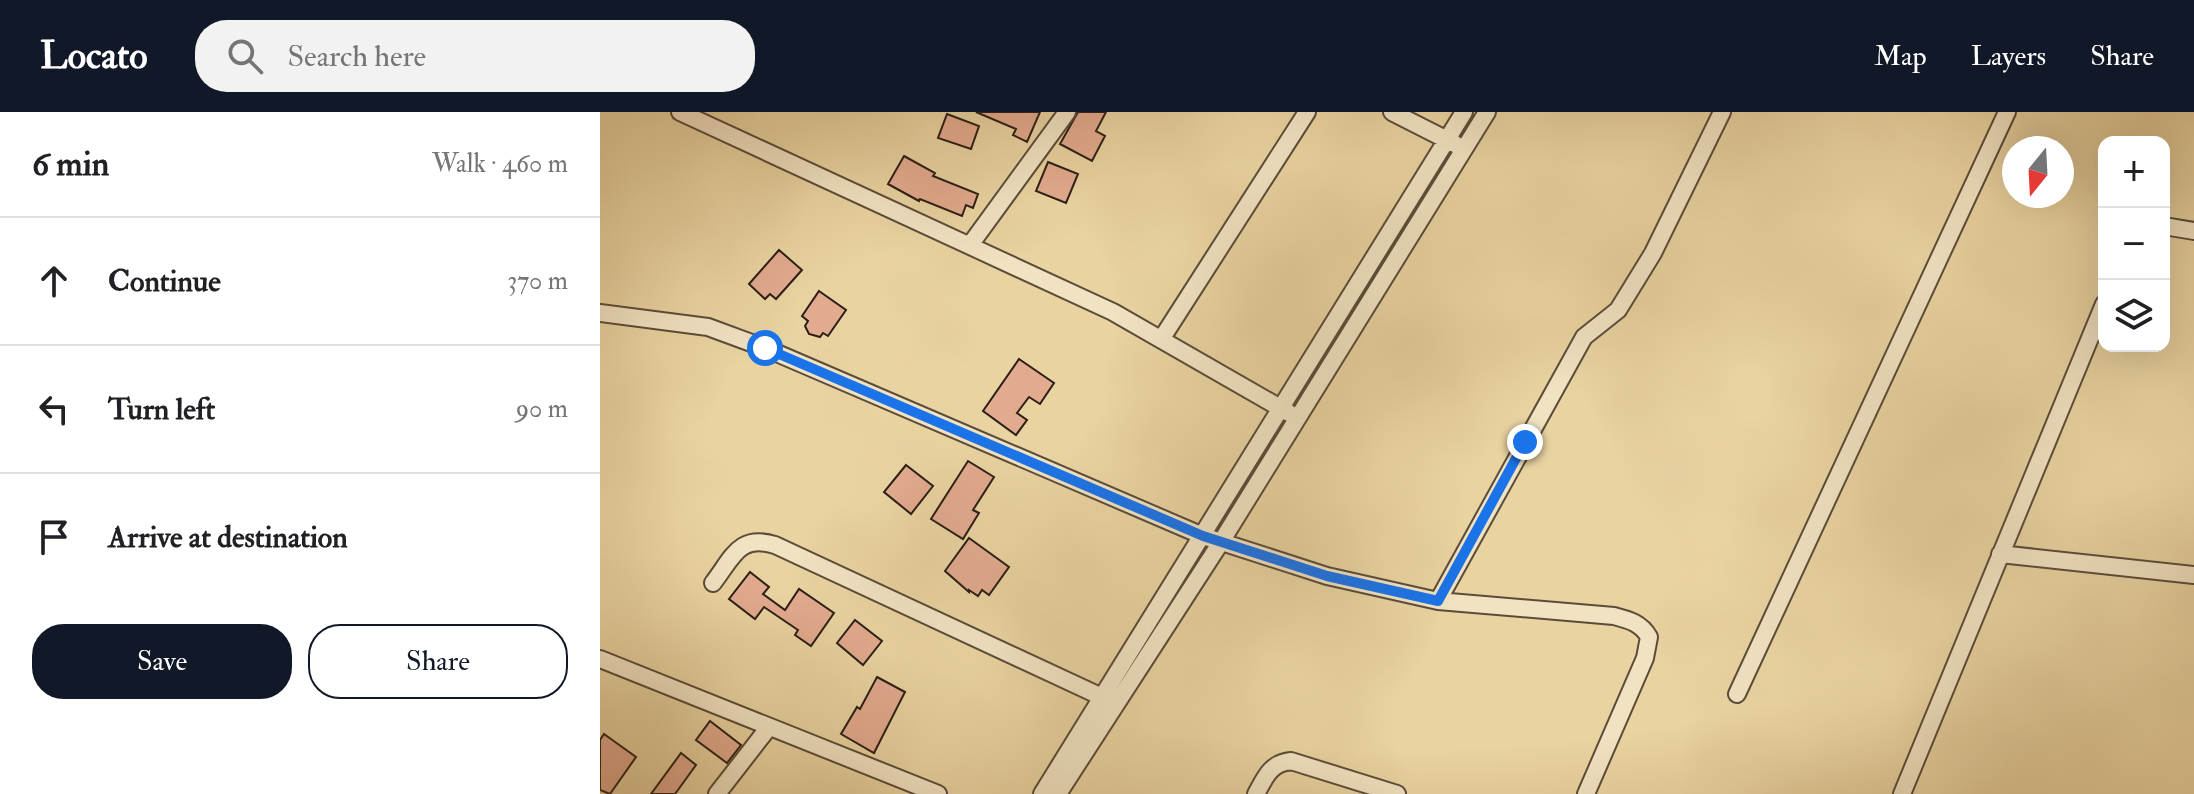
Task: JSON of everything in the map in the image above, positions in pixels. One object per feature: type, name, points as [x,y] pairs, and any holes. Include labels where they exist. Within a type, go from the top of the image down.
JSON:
[{"type":"street","points":[[680,112],[1113,312],[1297,417]]},
{"type":"street","points":[[970,245],[1067,112]]},
{"type":"street","points":[[1162,338],[1307,112]]},
{"type":"street","points":[[1392,112],[1464,148]]},
{"type":"street","points":[[1042,794],[1464,112]]},
{"type":"street","points":[[1058,794],[1221,542],[1487,112]]},
{"type":"street","points":[[1438,601],[1584,337],[1618,310],[1653,253],[1722,112]]},
{"type":"street","points":[[1737,694],[2007,112]]},
{"type":"street","points":[[2170,227],[2194,231]]},
{"type":"street","points":[[600,313],[708,327],[765,348],[1203,536],[1327,576],[1438,601],[1614,616],[1634,622],[1645,629],[1649,637],[1645,658],[1586,794]]},
{"type":"street","points":[[1902,794],[2098,318]]},
{"type":"street","points":[[713,583],[741,545],[759,540],[1102,697]]},
{"type":"street","points":[[2000,554],[2194,575]]},
{"type":"street","points":[[600,659],[938,794]]},
{"type":"street","points":[[717,794],[769,727]]},
{"type":"street","points":[[1256,794],[1271,768],[1291,761],[1397,794]]},
{"type":"building","points":[[976,112],[1040,112],[1027,142],[1013,135],[1016,129]]},
{"type":"building","points":[[1078,112],[1106,112],[1096,131],[1105,136],[1092,161],[1060,144]]},
{"type":"building","points":[[947,114],[979,126],[971,149],[938,138]]},
{"type":"building","points":[[904,156],[935,173],[933,176],[978,194],[973,208],[966,205],[962,216],[919,201],[888,184]]},
{"type":"building","points":[[1048,162],[1078,174],[1066,203],[1036,191]]},
{"type":"building","points":[[779,250],[802,270],[776,299],[770,294],[765,299],[749,284]]},
{"type":"building","points":[[819,291],[846,310],[828,336],[823,333],[820,337],[809,334],[805,326],[808,321],[802,316]]},
{"type":"building","points":[[1019,359],[1054,383],[1040,404],[1029,397],[1017,413],[1027,420],[1016,435],[983,411]]},
{"type":"building","points":[[968,461],[994,477],[973,510],[979,513],[963,539],[931,519]]},
{"type":"building","points":[[906,465],[933,486],[911,514],[884,492]]},
{"type":"building","points":[[969,538],[1009,567],[989,595],[982,590],[978,596],[969,592],[945,571]]},
{"type":"building","points":[[750,572],[769,587],[763,594],[785,610],[799,589],[834,613],[811,646],[795,635],[798,630],[764,607],[755,619],[729,599]]},
{"type":"building","points":[[855,620],[882,641],[863,665],[837,643]]},
{"type":"building","points":[[877,677],[905,692],[874,753],[841,734],[857,707],[860,709]]},
{"type":"building","points":[[710,721],[741,745],[727,763],[696,740]]},
{"type":"building","points":[[604,734],[636,757],[610,794],[600,790],[600,740]]},
{"type":"building","points":[[681,753],[696,765],[675,794],[651,794]]},
{"type":"route","points":[[765,348],[1203,536],[1327,576],[1438,601],[1525,442]]}]
